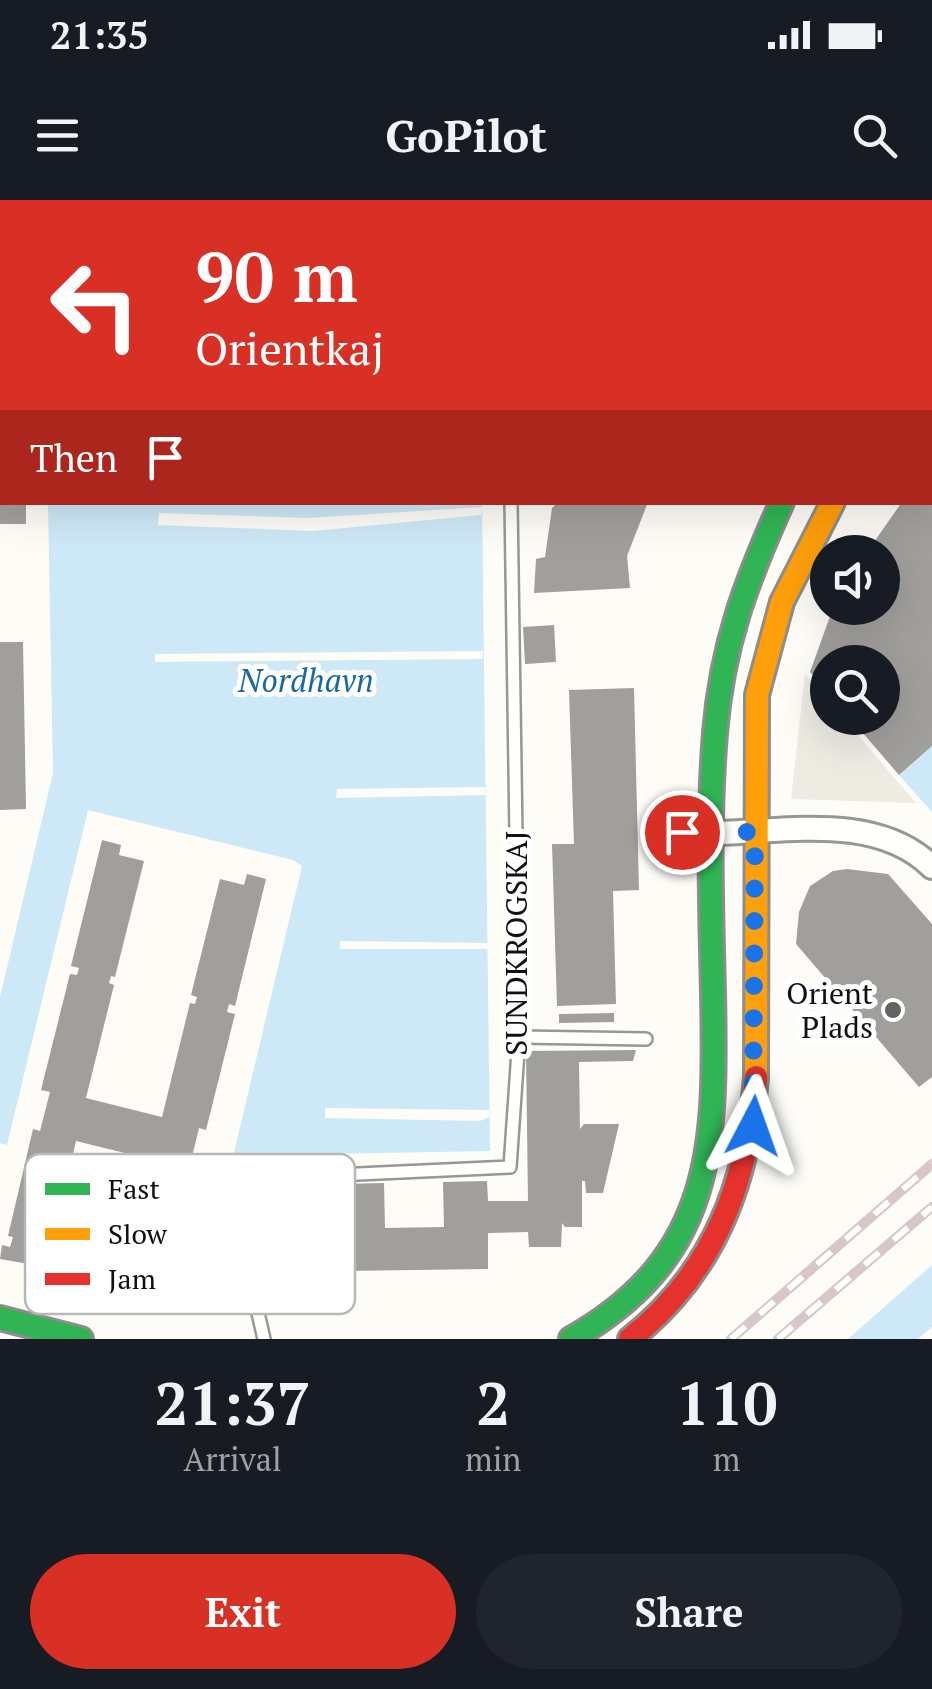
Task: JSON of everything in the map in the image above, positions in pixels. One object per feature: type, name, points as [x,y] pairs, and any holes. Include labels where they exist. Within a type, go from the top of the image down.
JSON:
[{"type":"street","points":[[571,1339],[604,1322],[634,1297],[670,1255],[692,1215],[707,1165],[712,1109],[713,832],[724,651],[734,614],[781,505]]},
{"type":"street","points":[[630,1339],[682,1290],[716,1242],[741,1180],[753,1126],[756,1080],[756,694],[771,632],[796,570],[831,505]]},
{"type":"street","points":[[713,832],[858,831],[906,846],[932,866]]},
{"type":"street","points":[[0,1318],[81,1339]]},
{"type":"lane","name":"SUNDKROGSKAJ","points":[[355,1174],[510,1167],[519,1036],[510,505]]},
{"type":"lane","points":[[650,831],[713,832]]},
{"type":"lane","points":[[519,1036],[646,1039]]},
{"type":"lane","points":[[259,1314],[264,1339]]},
{"type":"shaded area","points":[[805,674],[810,680],[810,735],[858,735],[916,803],[791,799]]},
{"type":"water","name":"Nordhavn","points":[[48,505],[482,505],[490,1151],[234,1154],[302,866],[293,860],[88,810],[7,1145],[0,1143],[0,997],[53,773]]},
{"type":"water","points":[[932,746],[932,812],[899,775]]},
{"type":"water","points":[[932,1265],[932,1327],[918,1339],[848,1339]]},
{"type":"pier","points":[[482,507],[481,515],[313,531],[158,525],[159,513],[309,518]]},
{"type":"pier","points":[[483,651],[483,659],[155,662],[155,654]]},
{"type":"pier","points":[[485,787],[486,795],[336,798],[337,789]]},
{"type":"pier","points":[[340,941],[489,943],[489,949],[340,949]]},
{"type":"pier","points":[[325,1108],[489,1110],[489,1117],[480,1121],[325,1118]]},
{"type":"building","points":[[0,505],[26,505],[26,524],[0,524]]},
{"type":"building","points":[[647,505],[627,556],[630,588],[534,593],[536,559],[545,557],[552,508]]},
{"type":"building","points":[[900,505],[932,505],[932,746],[899,775],[865,735],[900,735],[900,645],[820,645],[827,625],[900,625],[900,535],[879,535]]},
{"type":"building","points":[[554,625],[556,662],[525,664],[523,627]]},
{"type":"building","points":[[0,642],[23,642],[26,809],[0,810]]},
{"type":"building","points":[[634,688],[639,890],[613,891],[616,1004],[557,1006],[552,844],[574,844],[569,690]]},
{"type":"building","points":[[102,840],[121,845],[119,855],[144,861],[115,977],[111,976],[109,983],[114,985],[86,1098],[162,1117],[190,1003],[195,1004],[197,997],[191,995],[220,879],[244,885],[247,874],[266,879],[235,1006],[229,1004],[227,1012],[235,1014],[206,1130],[199,1128],[193,1154],[129,1154],[76,1141],[73,1154],[27,1154],[33,1129],[40,1131],[50,1092],[41,1090],[70,974],[77,975],[79,968],[71,966]]},
{"type":"building","name":"Orient Plads","points":[[833,871],[888,874],[932,924],[932,1077],[919,1087],[796,944],[799,912],[810,886]]},
{"type":"building","points":[[614,1013],[614,1022],[559,1023],[559,1014]]},
{"type":"building","points":[[636,1050],[633,1061],[579,1062],[580,1129],[584,1124],[619,1124],[603,1193],[586,1193],[582,1181],[582,1227],[565,1227],[562,1223],[561,1247],[529,1247],[528,1232],[488,1233],[488,1269],[355,1271],[355,1184],[384,1183],[385,1228],[444,1227],[443,1182],[487,1181],[488,1201],[528,1201],[526,1051]]},
{"type":"building","points":[[25,1163],[25,1263],[0,1259],[2,1245],[10,1247],[13,1237],[8,1236]]},
{"type":"railway","points":[[731,1339],[932,1164]]},
{"type":"railway","points":[[778,1339],[932,1207]]},
{"type":"traffic: fast","points":[[571,1339],[619,1306],[655,1271],[681,1232],[698,1191],[713,1098],[711,830],[718,701],[738,614],[781,505]]},
{"type":"traffic: fast","points":[[0,1318],[81,1339]]},
{"type":"traffic: slow","points":[[756,1077],[757,695],[782,602],[831,505]]},
{"type":"traffic: jam","points":[[630,1339],[684,1285],[722,1223],[745,1153],[756,1077]]},
{"type":"place","name":"Orient Plads","points":[[893,1010]]},
{"type":"route","points":[[682,832],[755,832],[753,1126]]}]
